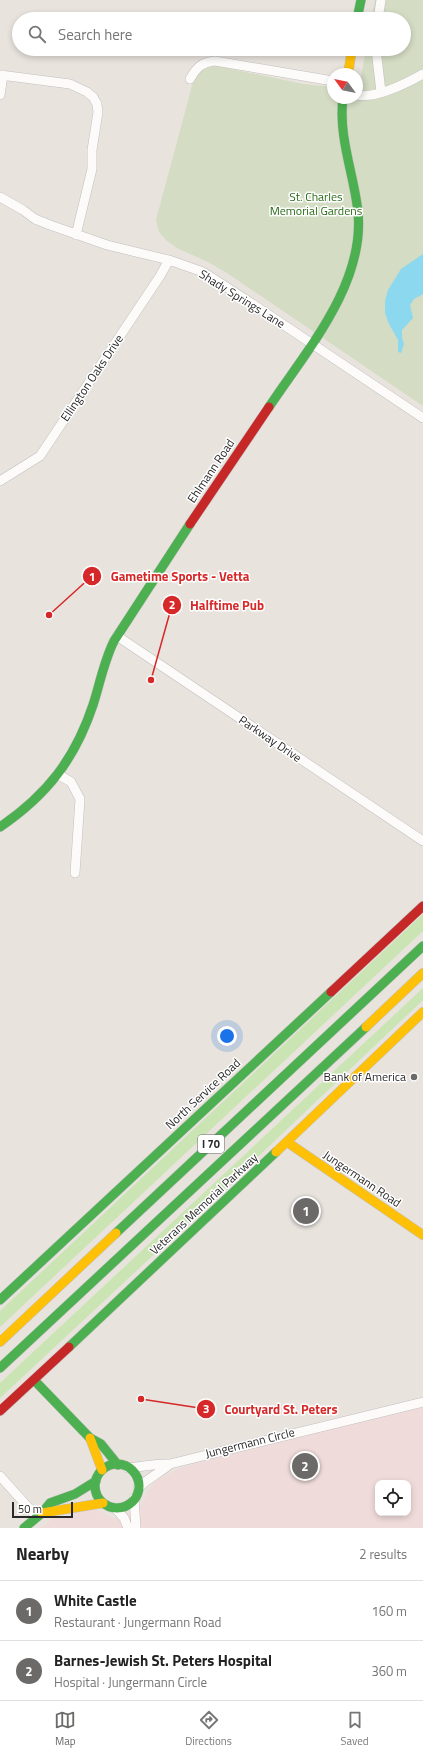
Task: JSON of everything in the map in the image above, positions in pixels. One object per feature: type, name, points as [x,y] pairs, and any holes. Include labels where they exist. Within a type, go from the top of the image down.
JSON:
[{"type":"main road","points":[[358,12],[361,0]]},
{"type":"main road","points":[[349,68],[351,56]]},
{"type":"main road","name":"Ehlmann Road","points":[[0,827],[21,813],[38,798],[59,775],[82,735],[93,705],[104,664],[117,636],[132,611],[311,343],[342,294],[354,263],[358,244],[359,216],[357,199],[342,134],[343,104]]},
{"type":"main road","name":"North Service Road","points":[[0,1300],[423,906]]},
{"type":"main road","name":"I 70","points":[[0,1342],[423,946]]},
{"type":"main road","name":"I 70","points":[[0,1368],[423,973]]},
{"type":"main road","name":"Veterans Memorial Parkway","points":[[0,1411],[287,1142],[423,1012]]},
{"type":"main road","name":"Jungermann Road","points":[[287,1142],[423,1235]]},
{"type":"main road","points":[[34,1380],[90,1438],[100,1444],[118,1465]]},
{"type":"main road","points":[[90,1438],[102,1470]]},
{"type":"main road","points":[[39,1515],[56,1512],[85,1503],[103,1503],[115,1508],[127,1505],[134,1498],[138,1488],[137,1478],[128,1468],[118,1465],[109,1466],[102,1470],[96,1481],[96,1493],[103,1503]]},
{"type":"main road","points":[[24,1528],[50,1503],[75,1494],[96,1481]]},
{"type":"street","points":[[379,12],[381,0]]},
{"type":"street","points":[[377,56],[381,92]]},
{"type":"street","points":[[190,79],[196,68],[208,62],[215,61],[327,80]]},
{"type":"street","points":[[363,94],[399,88],[423,74]]},
{"type":"street","points":[[0,95],[2,75],[70,84],[87,92],[93,97],[97,104],[98,112],[92,150],[92,169],[76,235]]},
{"type":"street","name":"Shady Springs Lane","points":[[0,197],[23,210],[35,219],[76,235],[107,245],[169,260],[202,272],[423,418]]},
{"type":"street","name":"Ellington Oaks Drive","points":[[0,481],[40,456],[169,260]]},
{"type":"street","name":"Parkway Drive","points":[[117,636],[423,841]]},
{"type":"street","points":[[59,775],[71,782],[80,799],[75,873]]},
{"type":"street","name":"Jungermann Circle","points":[[128,1468],[143,1467],[161,1463],[170,1464],[423,1402]]},
{"type":"street","name":"Jungermann Circle","points":[[138,1488],[148,1478],[163,1470],[170,1464]]},
{"type":"street","points":[[0,1476],[39,1515]]},
{"type":"street","points":[[134,1498],[136,1528]]},
{"type":"street","points":[[115,1508],[124,1518],[128,1528]]},
{"type":"shaded area","points":[[423,1408],[423,1528],[40,1528],[53,1519],[87,1510],[96,1510],[115,1519],[142,1505],[148,1491],[157,1480],[180,1468],[392,1413]]},
{"type":"green space","name":"St. Charles Memorial Gardens","points":[[375,0],[423,0],[423,406],[227,273],[208,262],[177,248],[166,240],[159,232],[156,220],[193,82],[198,73],[208,67],[217,66],[303,84],[327,86],[327,104],[363,104],[363,68],[365,56],[411,56],[411,12],[372,12]]},
{"type":"green space","points":[[423,914],[423,931],[0,1327],[0,1311]]},
{"type":"green space","points":[[423,988],[423,1000],[206,1206],[0,1398],[0,1383]]},
{"type":"water","points":[[423,254],[423,294],[414,299],[410,305],[413,318],[402,330],[404,344],[401,353],[398,352],[398,340],[385,313],[385,301],[388,290],[401,269]]},
{"type":"traffic: fast","points":[[358,12],[361,0]]},
{"type":"traffic: fast","points":[[269,407],[316,339],[343,290],[352,265],[358,239],[358,212],[344,141],[343,104]]},
{"type":"traffic: fast","points":[[0,827],[32,802],[45,789],[68,759],[86,724],[114,641],[190,524]]},
{"type":"traffic: fast","points":[[116,1233],[423,946]]},
{"type":"traffic: fast","points":[[0,1300],[331,992]]},
{"type":"traffic: fast","points":[[0,1368],[366,1027]]},
{"type":"traffic: fast","points":[[69,1347],[276,1152]]},
{"type":"traffic: fast","points":[[34,1380],[90,1438],[101,1444],[118,1465]]},
{"type":"traffic: fast","points":[[117,1464],[129,1468],[135,1474],[139,1486],[135,1498],[129,1504],[117,1508],[105,1504],[99,1498],[95,1486],[99,1474],[105,1468],[117,1464]]},
{"type":"traffic: fast","points":[[24,1528],[42,1513],[50,1503],[75,1494],[96,1481]]},
{"type":"traffic: slow","points":[[349,68],[351,56]]},
{"type":"traffic: slow","points":[[366,1027],[423,973]]},
{"type":"traffic: slow","points":[[276,1152],[423,1012]]},
{"type":"traffic: slow","points":[[287,1142],[423,1235]]},
{"type":"traffic: slow","points":[[0,1342],[116,1233]]},
{"type":"traffic: slow","points":[[90,1438],[102,1470]]},
{"type":"traffic: slow","points":[[42,1513],[103,1503]]},
{"type":"traffic: jam","points":[[190,524],[269,407]]},
{"type":"traffic: jam","points":[[331,992],[423,906]]},
{"type":"traffic: jam","points":[[0,1411],[69,1347]]},
{"type":"place","name":"Gametime Sports - Vetta","points":[[49,615]]},
{"type":"place","name":"Halftime Pub","points":[[151,680]]},
{"type":"place","name":"Bank of America","points":[[414,1077]]},
{"type":"place","name":"White Castle","points":[[306,1211]]},
{"type":"place","name":"Courtyard St. Peters","points":[[141,1399]]},
{"type":"place","name":"Barnes-Jewish St. Peters Hospital","points":[[305,1466]]}]
